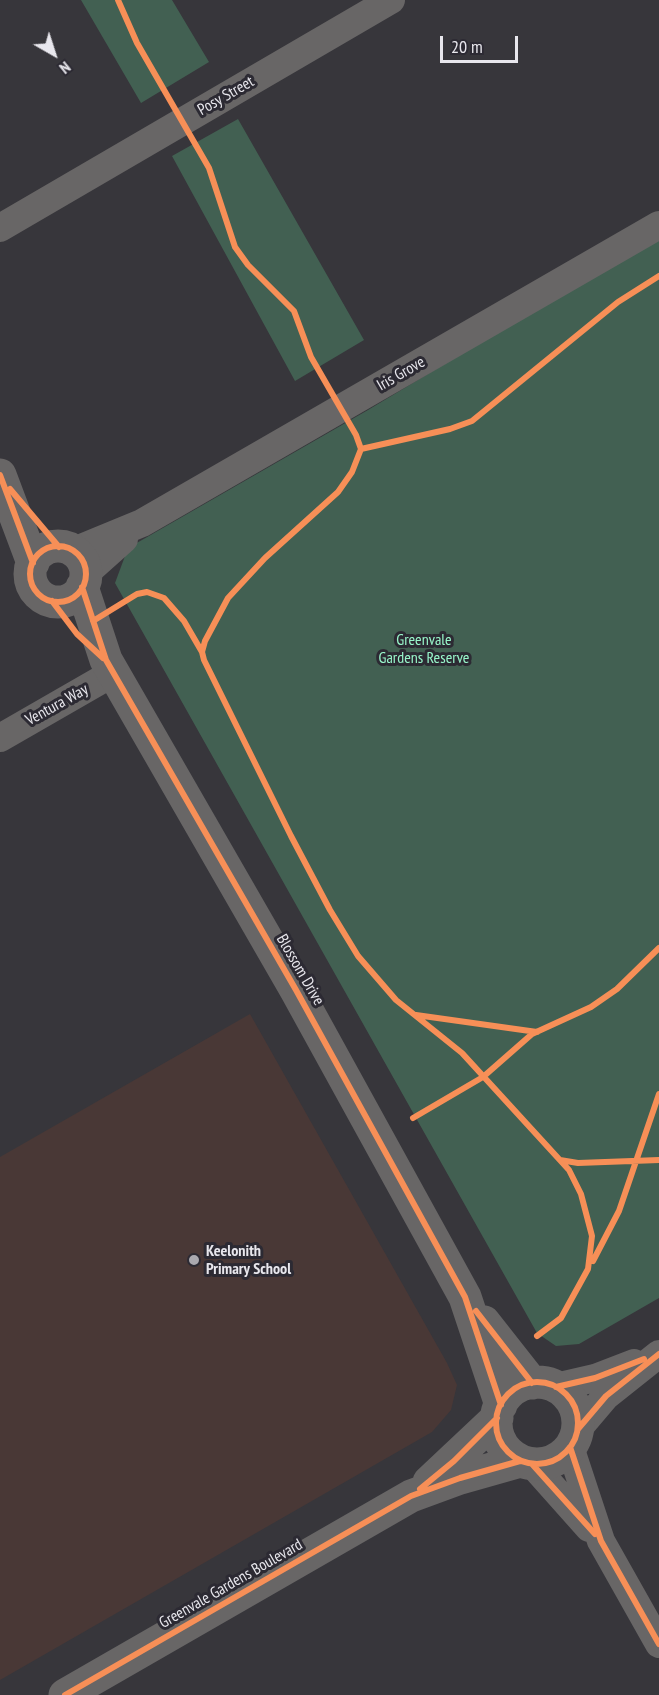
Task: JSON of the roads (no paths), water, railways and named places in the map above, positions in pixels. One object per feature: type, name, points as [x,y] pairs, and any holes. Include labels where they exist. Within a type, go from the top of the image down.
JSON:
[{"type":"street","name":"Posy Street","points":[[0,228],[391,0]]},
{"type":"street","name":"Iris Grove","points":[[67,564],[659,225]]},
{"type":"street","name":"Blossom Drive","points":[[1,477],[67,564],[110,667],[308,1010],[465,1297],[499,1412]]},
{"type":"street","name":"Blossom Drive","points":[[67,564],[31,580],[33,587],[45,599],[52,602],[77,634],[110,667]]},
{"type":"street","points":[[52,602],[70,600],[67,564]]},
{"type":"street","name":"Ventura Way","points":[[0,738],[110,667]]},
{"type":"street","name":"Blossom Drive","points":[[465,1297],[544,1385]]},
{"type":"street","points":[[659,1354],[595,1378],[514,1391],[499,1412],[501,1443],[526,1462],[601,1541],[659,1644]]},
{"type":"street","points":[[526,1462],[554,1461],[606,1396],[659,1354]]},
{"type":"street","points":[[544,1385],[573,1405],[574,1438],[601,1541]]},
{"type":"street","name":"Greenvale Gardens Boulevard","points":[[65,1695],[411,1496],[454,1461],[499,1412]]},
{"type":"street","name":"Greenvale Gardens Boulevard","points":[[411,1496],[460,1478],[526,1462]]},
{"type":"place","name":"Keelonith Primary School","points":[[194,1260]]},
{"type":"park label","name":"Greenvale Gardens Reserve","points":[[424,649]]}]
